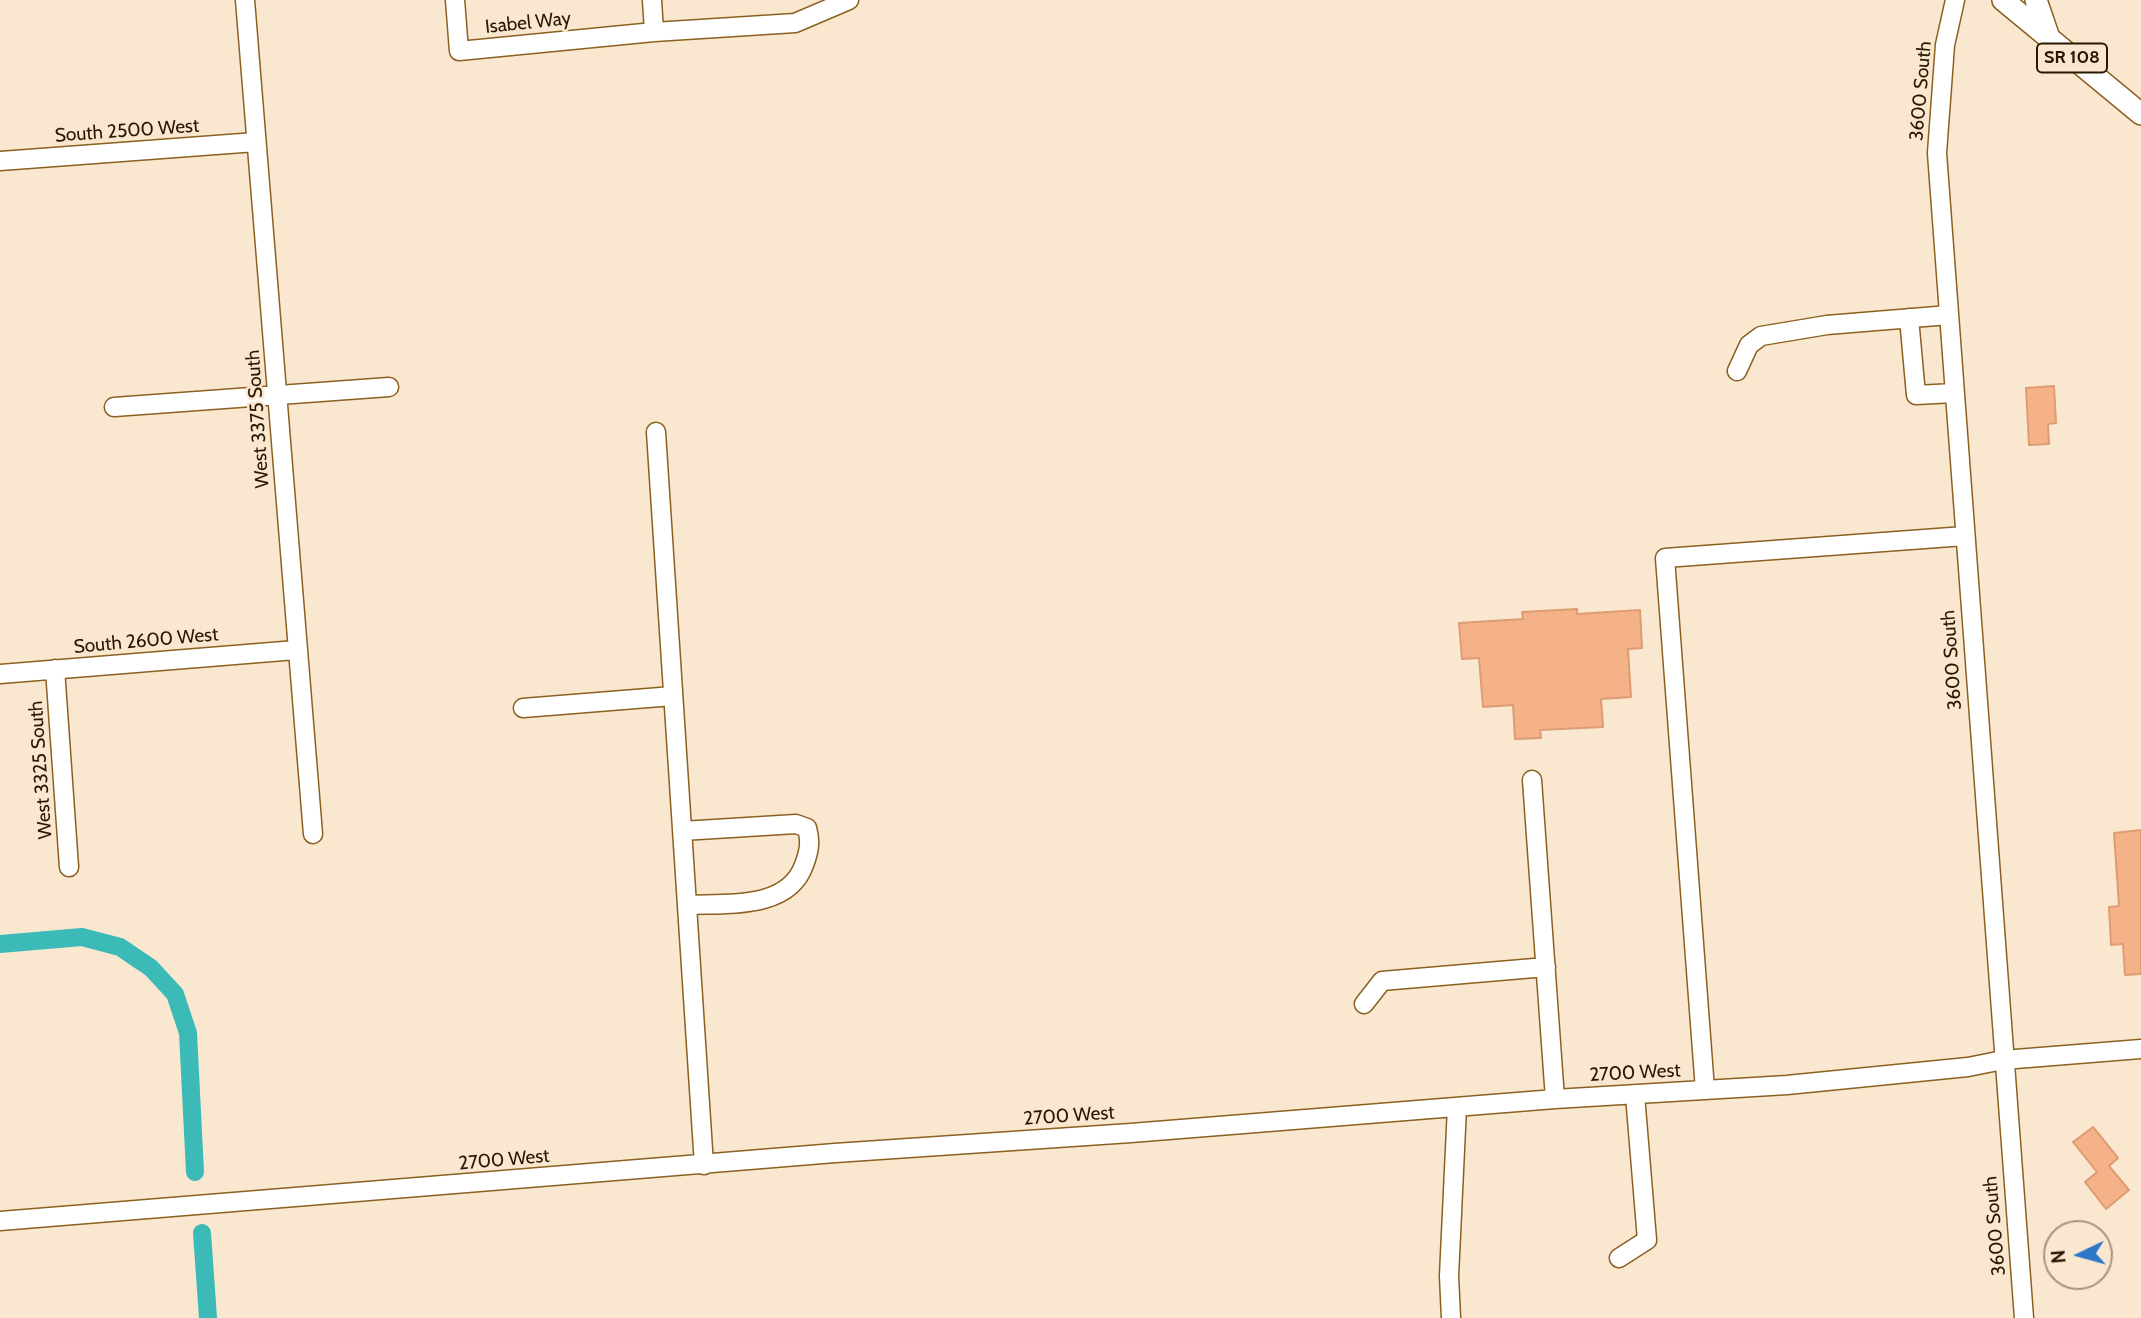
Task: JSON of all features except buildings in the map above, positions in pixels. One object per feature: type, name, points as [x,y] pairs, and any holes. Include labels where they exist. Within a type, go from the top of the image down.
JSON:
[{"type":"main road","name":"SR 108","points":[[2003,0],[2141,114]]},
{"type":"main road","points":[[2036,0],[2050,40]]},
{"type":"street","name":"West 3375 South","points":[[245,0],[313,834]]},
{"type":"street","name":"Isabel Way","points":[[455,0],[458,51],[654,32],[795,23],[849,0]]},
{"type":"street","points":[[652,0],[654,32]]},
{"type":"street","name":"3600 South","points":[[1955,0],[1945,45],[1937,153],[2024,1318]]},
{"type":"street","name":"South 2500 West","points":[[0,161],[257,142]]},
{"type":"street","points":[[1737,371],[1749,345],[1761,336],[1827,325],[1949,315]]},
{"type":"street","points":[[1909,318],[1916,395],[1954,393]]},
{"type":"street","points":[[114,407],[389,387]]},
{"type":"street","points":[[656,432],[704,1165]]},
{"type":"street","points":[[1705,1090],[1665,558],[1965,536]]},
{"type":"street","name":"South 2600 West","points":[[0,674],[296,649]]},
{"type":"street","name":"West 3325 South","points":[[55,670],[69,867]]},
{"type":"street","points":[[523,708],[673,696]]},
{"type":"street","points":[[1532,780],[1555,1099]]},
{"type":"street","points":[[682,831],[796,824],[807,828],[811,849],[800,878],[785,893],[772,898],[687,905]]},
{"type":"street","points":[[1364,1004],[1382,981],[1546,967]]},
{"type":"street","name":"2700 West","points":[[0,1222],[1555,1099],[1705,1090],[1955,1069],[2003,1060],[2141,1049]]},
{"type":"street","points":[[1619,1258],[1647,1240],[1635,1095]]},
{"type":"street","points":[[1451,1318],[1449,1276],[1457,1107]]},
{"type":"waterway","points":[[0,944],[82,937],[120,947],[151,968],[175,994],[188,1033],[195,1172]]},
{"type":"waterway","points":[[202,1233],[208,1318]]}]
